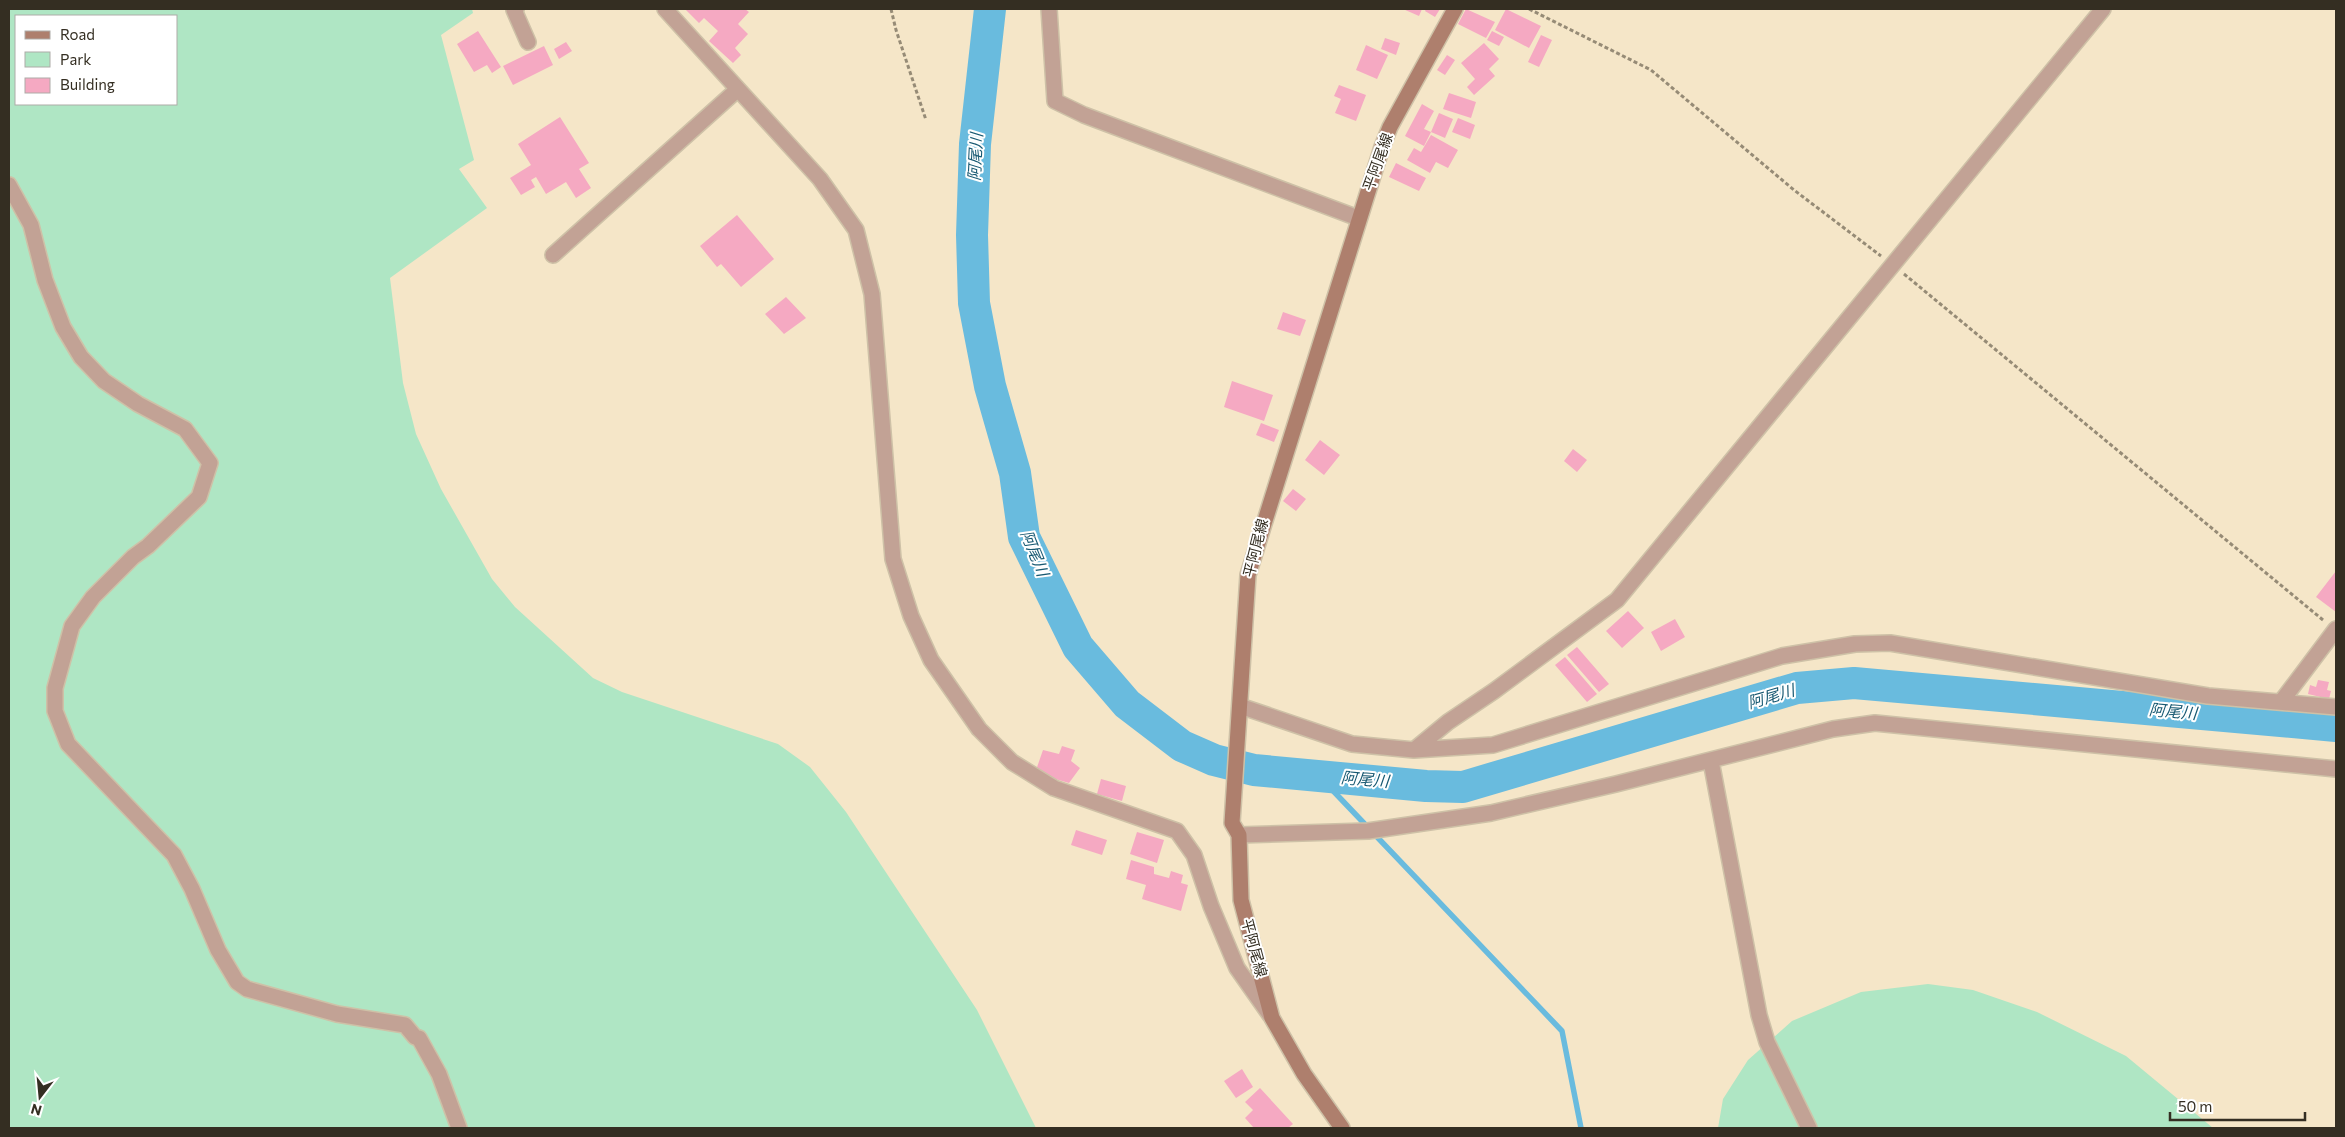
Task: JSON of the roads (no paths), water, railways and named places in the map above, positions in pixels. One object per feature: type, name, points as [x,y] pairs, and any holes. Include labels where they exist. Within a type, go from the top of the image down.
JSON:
[{"type":"main road","name":"平阿尾線","points":[[1342,1128],[1304,1074],[1272,1018],[1241,900],[1235,829],[1248,575],[1358,218],[1390,127],[1455,9]]},
{"type":"street","points":[[516,9],[514,10],[528,42]]},
{"type":"street","points":[[665,9],[820,179],[856,230],[872,294],[893,559],[910,616],[931,660],[979,729],[1012,762],[1054,788],[1177,832],[1194,855],[1211,906],[1237,968],[1272,1018]]},
{"type":"street","points":[[1049,9],[1055,101],[1084,115],[1358,218]]},
{"type":"street","points":[[1414,750],[1448,722],[1494,692],[1616,600],[2102,9]]},
{"type":"street","points":[[553,255],[738,89]]},
{"type":"street","points":[[9,185],[32,224],[46,280],[64,327],[82,357],[104,381],[138,404],[185,428],[210,463],[199,497],[148,546],[132,558],[93,597],[72,626],[55,688],[55,711],[68,744],[174,855],[192,889],[218,950],[237,982],[248,989],[337,1014],[405,1025],[414,1037],[419,1038],[439,1074],[459,1128]]},
{"type":"street","points":[[2281,702],[2336,629]]},
{"type":"street","points":[[1240,713],[1352,744],[1414,750],[1493,744],[1782,656],[1855,644],[1890,644],[2208,696],[2336,707]]},
{"type":"street","points":[[1235,829],[1368,831],[1491,814],[1711,761],[1833,729],[1875,723],[2336,769]]},
{"type":"street","points":[[1711,761],[1759,1015],[1768,1042],[1809,1128]]},
{"type":"waterway","name":"阿尾川","points":[[990,9],[975,144],[972,235],[974,303],[990,386],[1015,473],[1024,537],[1078,647],[1127,704],[1182,746],[1214,760],[1254,770],[1426,786],[1463,787],[1797,688],[1854,683],[2336,726]]},
{"type":"waterway","points":[[1319,776],[1562,1031],[1581,1128]]}]
